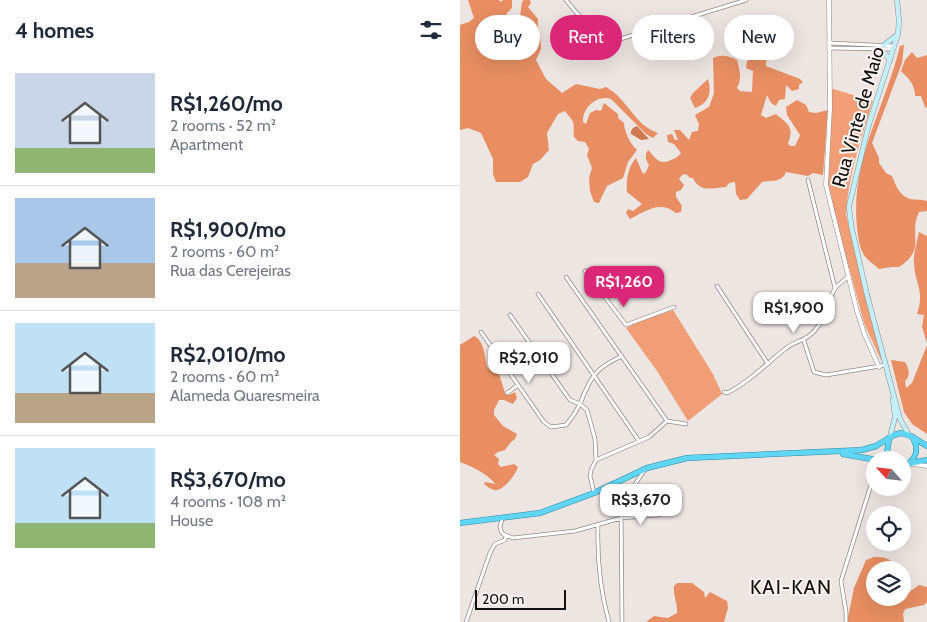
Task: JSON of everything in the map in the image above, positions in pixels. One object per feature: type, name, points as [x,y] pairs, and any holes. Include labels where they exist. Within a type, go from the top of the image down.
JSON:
[{"type":"highway","points":[[460,522],[502,519],[540,513],[594,493],[647,468],[678,459],[701,456],[835,452],[869,448],[897,434],[910,435],[927,446]]},
{"type":"highway","points":[[910,435],[916,444],[917,453],[911,462]]},
{"type":"highway","points":[[887,451],[890,438]]},
{"type":"highway","points":[[835,452],[866,458]]},
{"type":"highway","points":[[911,464],[927,460]]},
{"type":"main road","name":"Rua Vinte de Maio","points":[[897,0],[898,34],[869,124],[849,206],[851,225],[865,286],[900,419],[910,435]]},
{"type":"main road","points":[[890,60],[882,47],[898,34]]},
{"type":"main road","name":"Rua Vinte de Maio","points":[[890,438],[895,417],[893,388]]},
{"type":"street","points":[[566,0],[602,36],[617,40],[746,0]]},
{"type":"street","points":[[829,0],[829,126],[826,185],[862,327],[879,367]]},
{"type":"street","points":[[829,45],[894,47]]},
{"type":"street","points":[[808,180],[835,288]]},
{"type":"street","points":[[585,271],[626,325],[674,307]]},
{"type":"street","points":[[566,277],[667,421],[686,424]]},
{"type":"street","points":[[724,392],[727,393],[735,390],[787,348],[804,341],[821,324],[835,288],[848,277]]},
{"type":"street","points":[[717,286],[768,364]]},
{"type":"street","points":[[538,294],[640,441]]},
{"type":"street","points":[[510,315],[570,400],[588,410],[596,460],[590,476],[594,493]]},
{"type":"street","points":[[481,332],[544,422],[551,427],[566,425],[580,404],[590,379],[594,374],[611,361],[622,356]]},
{"type":"street","points":[[804,341],[812,370],[817,374],[826,375],[879,367],[887,364]]},
{"type":"street","points":[[507,393],[518,384]]},
{"type":"street","points":[[596,460],[640,441],[667,421]]},
{"type":"street","points":[[911,465],[927,466]]},
{"type":"street","points":[[622,622],[620,518],[622,502],[647,468]]},
{"type":"street","points":[[846,622],[841,581],[868,496]]},
{"type":"street","points":[[502,519],[501,531],[506,536],[513,538],[598,526],[620,518],[659,515]]},
{"type":"street","points":[[598,526],[598,563],[603,600],[609,622]]},
{"type":"street","points":[[466,622],[490,553],[495,544],[505,540],[506,536]]},
{"type":"shaded area","points":[[468,0],[499,0],[501,2],[503,0],[512,0],[512,8],[507,15],[475,15],[475,60],[536,60],[546,79],[562,93],[576,84],[600,89],[606,87],[620,98],[643,124],[658,133],[653,138],[646,134],[611,99],[596,100],[591,103],[585,112],[583,122],[586,124],[590,113],[596,110],[601,111],[604,103],[618,114],[618,118],[624,123],[628,138],[637,150],[628,162],[623,178],[607,186],[599,203],[594,202],[590,191],[589,178],[592,168],[587,155],[589,149],[585,142],[578,141],[574,137],[573,122],[565,111],[558,114],[547,133],[549,150],[540,160],[533,164],[528,177],[520,182],[496,182],[493,174],[493,159],[481,133],[468,128],[460,130],[460,25],[474,18]]},
{"type":"shaded area","points":[[524,0],[530,0],[531,3],[528,7],[535,15],[520,15]]},
{"type":"shaded area","points":[[904,45],[902,63],[872,143],[879,158],[879,163],[886,173],[892,176],[901,193],[910,199],[927,201],[927,211],[919,212],[916,220],[915,247],[912,254],[899,267],[879,269],[866,258],[862,250],[857,227],[856,203],[859,180],[870,135],[894,69],[900,46]]},
{"type":"shaded area","points":[[912,52],[917,58],[927,55],[927,108],[921,96],[915,96],[913,85],[901,71],[905,60]]},
{"type":"shaded area","points":[[724,56],[724,60],[737,60],[740,81],[737,88],[740,91],[752,92],[753,71],[746,68],[748,60],[766,60],[766,66],[800,79],[803,82],[799,85],[799,89],[792,91],[786,85],[785,99],[779,100],[776,106],[771,103],[767,95],[761,115],[766,118],[776,114],[784,120],[789,126],[791,133],[788,143],[790,146],[795,146],[800,135],[787,115],[786,107],[797,100],[806,105],[809,112],[816,113],[828,110],[823,175],[813,173],[808,176],[786,172],[782,178],[762,182],[747,199],[740,200],[736,194],[735,182],[729,183],[726,187],[703,188],[686,174],[682,175],[679,179],[684,185],[681,190],[676,192],[676,197],[682,206],[681,212],[676,213],[670,209],[659,207],[647,210],[630,219],[626,213],[628,209],[633,211],[642,204],[627,192],[629,170],[636,158],[643,174],[649,165],[646,158],[648,150],[661,162],[667,162],[679,156],[681,153],[674,144],[668,142],[667,135],[672,134],[675,140],[678,140],[674,130],[680,130],[689,140],[692,132],[698,131],[699,124],[695,115],[709,107],[714,93],[714,58]]},
{"type":"shaded area","points":[[708,79],[710,89],[708,97],[704,103],[695,108],[690,98]]},
{"type":"shaded area","points":[[830,88],[873,101],[852,172],[846,215],[883,358],[881,360],[864,323],[827,186]]},
{"type":"shaded area","points":[[637,126],[649,139],[641,140],[631,134],[633,128]]},
{"type":"shaded area","points":[[919,232],[927,236],[927,343],[922,327],[924,315],[917,314],[920,293],[914,259]]},
{"type":"shaded area","points":[[673,310],[713,374],[722,394],[688,421],[657,371],[626,328],[640,321]]},
{"type":"shaded area","points":[[474,336],[482,345],[487,367],[499,374],[505,393],[509,395],[515,392],[517,398],[513,404],[499,400],[494,410],[494,415],[503,426],[517,434],[505,450],[494,455],[499,459],[498,464],[501,467],[514,464],[518,467],[509,482],[498,490],[493,490],[484,484],[485,482],[495,484],[489,477],[460,462],[460,345]]},
{"type":"shaded area","points":[[927,345],[927,434],[912,424],[904,412],[891,360],[905,362],[909,372],[905,381],[906,388],[912,383]]},
{"type":"shaded area","points":[[882,557],[890,561],[866,561],[866,606],[911,606],[911,591],[919,585],[927,587],[927,602],[924,605],[905,609],[903,614],[904,622],[847,622],[854,588],[866,560]]},
{"type":"shaded area","points":[[677,583],[692,583],[704,592],[705,598],[710,592],[727,601],[728,608],[724,622],[646,622],[654,616],[668,618],[677,613],[674,586]]},
{"type":"district","name":"KAI-KAN","points":[[791,587]]}]
